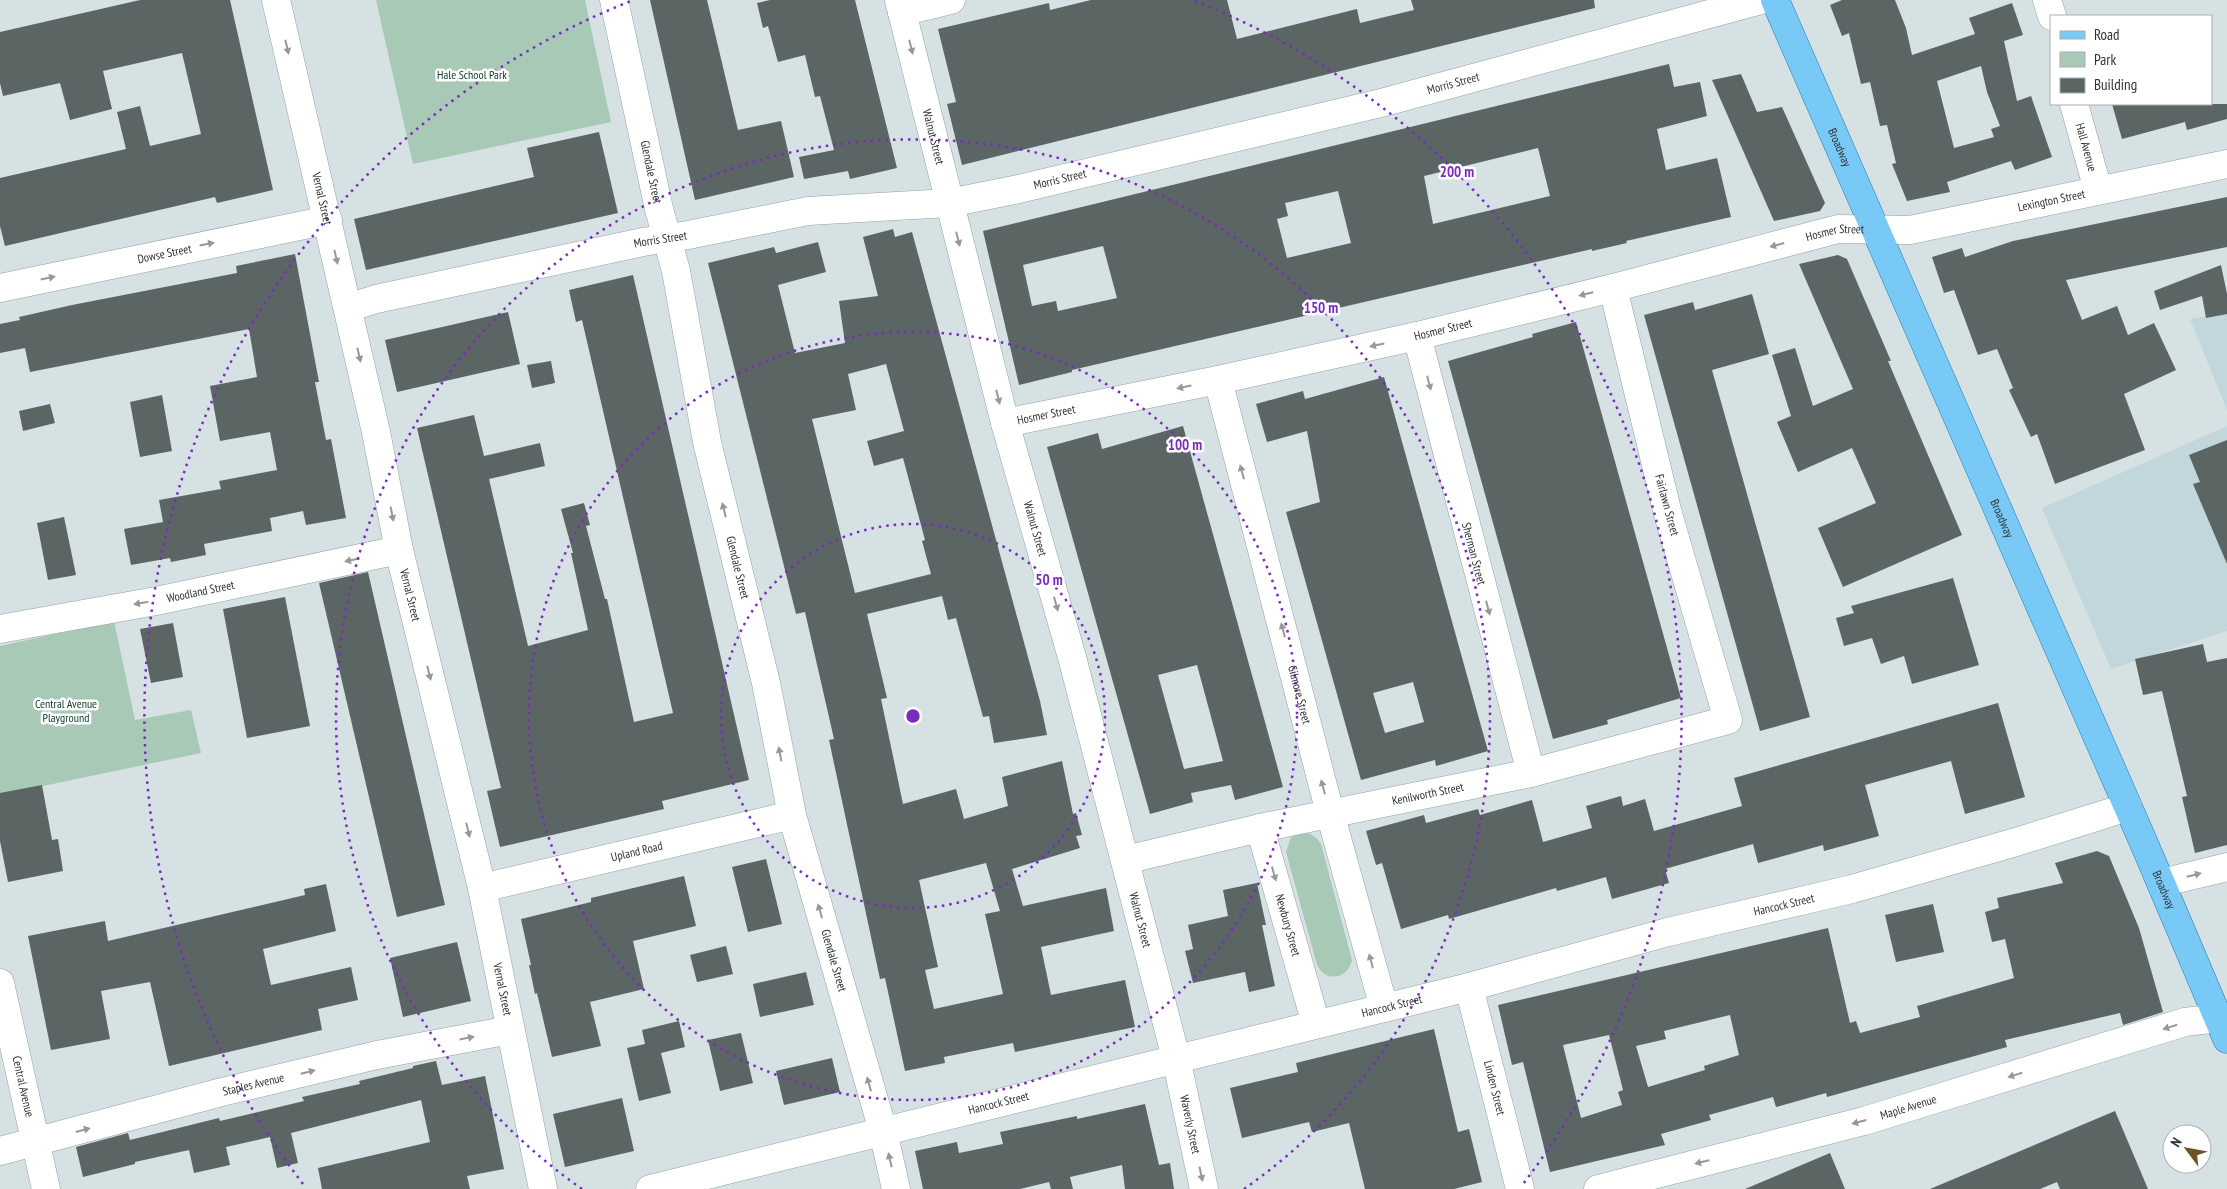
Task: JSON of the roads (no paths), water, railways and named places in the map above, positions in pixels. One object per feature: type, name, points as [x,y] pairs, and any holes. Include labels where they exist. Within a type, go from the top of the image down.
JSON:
[{"type":"main road","name":"Broadway","points":[[1775,0],[1877,229],[2020,564],[2128,807],[2222,1028]]},
{"type":"street","name":"Vernal Street","points":[[276,0],[376,432],[399,550],[482,888],[543,1189]]},
{"type":"street","name":"Glendale Street","points":[[614,0],[676,271],[699,407],[766,683],[792,815],[883,1131],[896,1189]]},
{"type":"street","points":[[901,6],[951,0]]},
{"type":"street","name":"Morris Street","points":[[348,308],[385,297],[643,242],[808,211],[949,203],[1019,189],[1381,103],[1761,0]]},
{"type":"street","points":[[2047,0],[2052,15]]},
{"type":"street","name":"Walnut Street","points":[[901,6],[1005,424],[1073,661],[1176,1058]]},
{"type":"street","name":"Hall Avenue","points":[[2074,105],[2098,190]]},
{"type":"street","name":"Lexington Street","points":[[1877,229],[1910,230],[2227,164]]},
{"type":"street","name":"Dowse Street","points":[[0,288],[328,220]]},
{"type":"street","name":"Hosmer Street","points":[[1005,424],[1417,336],[1613,288],[1838,229],[1877,229]]},
{"type":"street","name":"Fairlawn Street","points":[[1613,288],[1668,514],[1728,720]]},
{"type":"street","name":"Sherman Street","points":[[1417,336],[1531,773]]},
{"type":"street","name":"Gilmore Street","points":[[1218,380],[1330,813],[1384,1008]]},
{"type":"street","name":"Woodland Street","points":[[0,629],[156,601],[399,550]]},
{"type":"street","name":"Kenilworth Street","points":[[1125,860],[1330,813],[1531,773],[1728,720]]},
{"type":"street","name":"Hancock Street","points":[[650,1189],[1469,987],[1668,932],[1852,889],[2016,842],[2128,807]]},
{"type":"street","name":"Upland Road","points":[[482,888],[792,815]]},
{"type":"street","name":"Newbury Street","points":[[1260,828],[1316,1024]]},
{"type":"street","points":[[2161,883],[2227,867]]},
{"type":"street","name":"Central Avenue","points":[[0,983],[46,1189]]},
{"type":"street","name":"Linden Street","points":[[1469,987],[1520,1189]]},
{"type":"street","name":"Maple Avenue","points":[[1598,1189],[1864,1121],[2185,1022],[2222,1028]]},
{"type":"street","name":"Staples Avenue","points":[[0,1151],[36,1143],[222,1092],[368,1057],[510,1030]]},
{"type":"street","name":"Waverly Street","points":[[1176,1058],[1204,1189]]},
{"type":"park label","name":"Hale School Park","points":[[472,75]]},
{"type":"park label","name":"Central Avenue Playground","points":[[66,711]]}]
